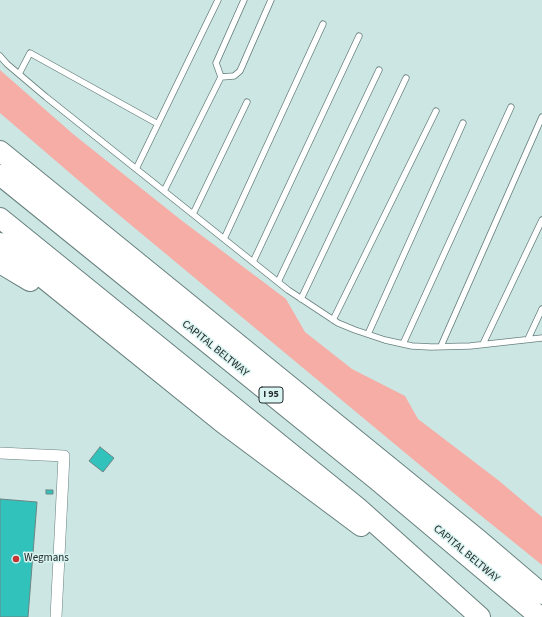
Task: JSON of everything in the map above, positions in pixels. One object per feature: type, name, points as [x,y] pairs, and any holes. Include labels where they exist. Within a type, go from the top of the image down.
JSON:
[{"type":"highway","points":[[0,142],[44,187]]},
{"type":"highway","points":[[0,151],[480,541],[542,594]]},
{"type":"highway","name":"CAPITAL BELTWAY","points":[[0,175],[371,475],[540,617]]},
{"type":"highway","points":[[0,218],[357,506],[480,617]]},
{"type":"highway","points":[[0,243],[223,424],[460,600]]},
{"type":"highway","points":[[0,263],[97,321]]},
{"type":"street","points":[[0,453],[64,456],[56,617]]},
{"type":"lane","points":[[136,168],[218,0]]},
{"type":"lane","points":[[164,191],[221,77],[216,63],[244,0]]},
{"type":"lane","points":[[221,77],[234,76],[240,71],[271,0]]},
{"type":"lane","points":[[224,239],[324,24]]},
{"type":"lane","points":[[253,262],[359,36]]},
{"type":"lane","points":[[19,74],[30,53],[158,124]]},
{"type":"lane","points":[[0,56],[19,74],[278,282],[333,320],[355,330],[403,344],[441,346],[483,344],[542,338]]},
{"type":"lane","points":[[278,282],[379,70]]},
{"type":"lane","points":[[301,299],[406,78]]},
{"type":"lane","points":[[193,214],[247,102]]},
{"type":"lane","points":[[403,344],[511,107]]},
{"type":"lane","points":[[333,320],[436,111]]},
{"type":"lane","points":[[441,346],[542,117]]},
{"type":"lane","points":[[368,334],[463,123]]},
{"type":"lane","points":[[483,344],[542,220]]},
{"type":"lane","points":[[528,339],[542,309]]},
{"type":"shaded area","points":[[0,70],[73,134],[181,220],[286,299],[305,332],[352,369],[405,396],[418,419],[498,480],[542,517],[542,565],[113,210],[0,113]]},
{"type":"building","points":[[100,447],[114,458],[103,472],[89,461]]},
{"type":"building","points":[[46,490],[53,490],[53,494],[46,494]]},
{"type":"building","name":"Wegmans","points":[[0,499],[37,502],[28,617],[0,617]]},
{"type":"place","name":"Wegmans","points":[[16,559]]}]
